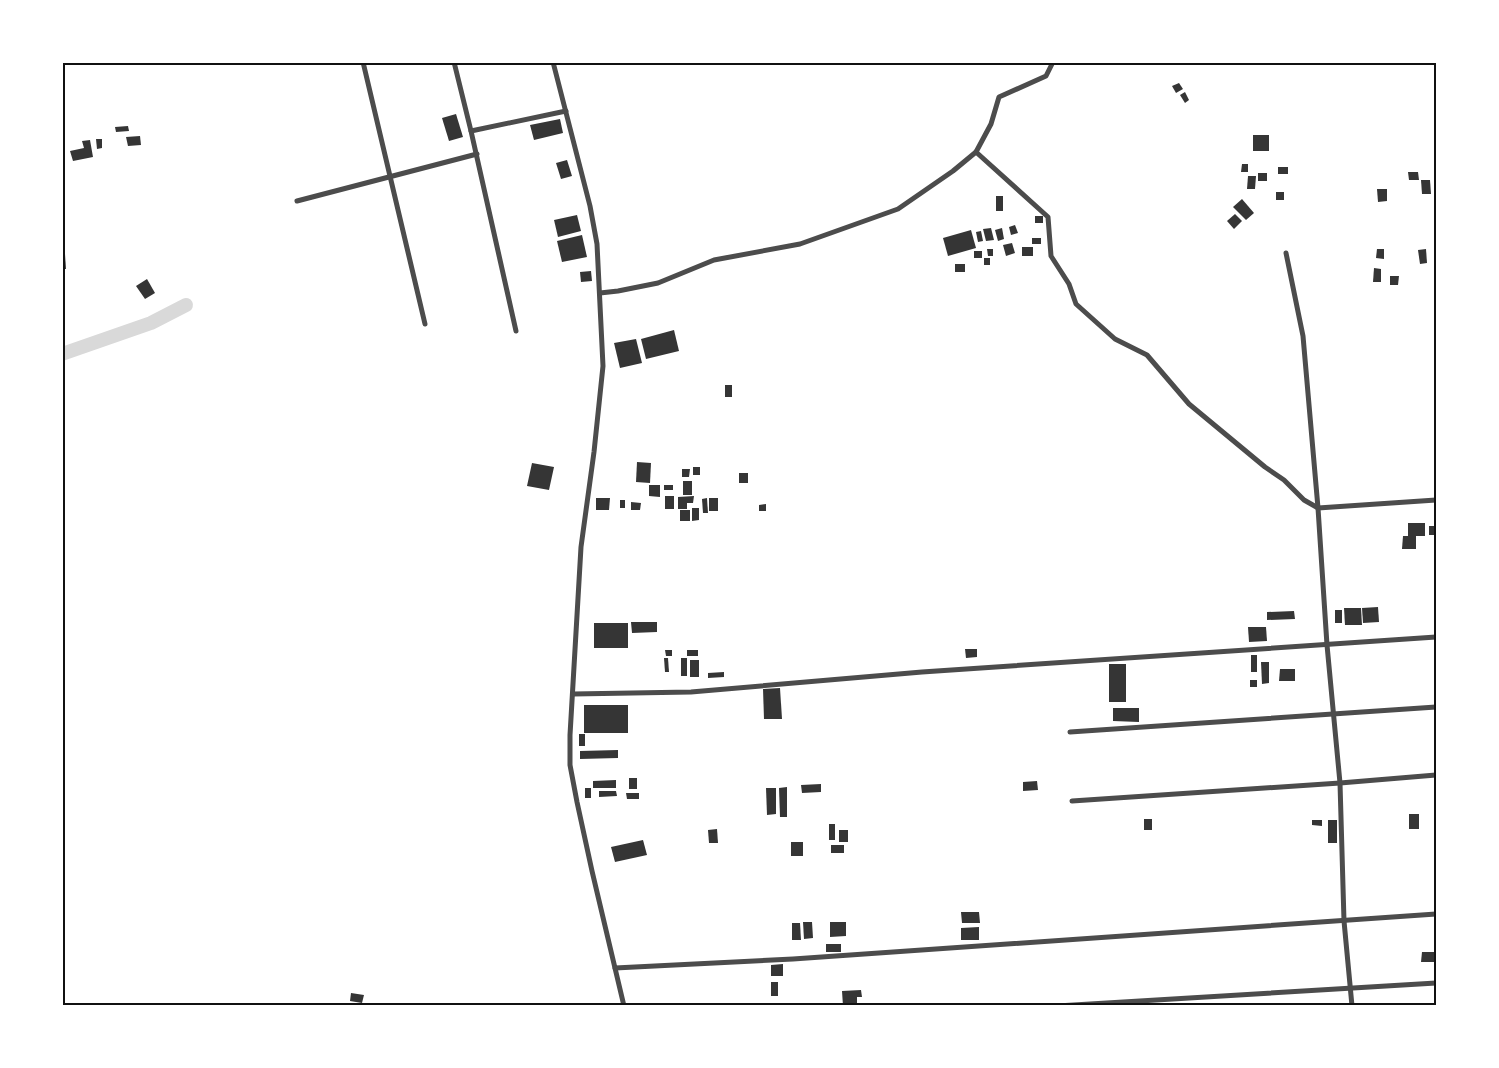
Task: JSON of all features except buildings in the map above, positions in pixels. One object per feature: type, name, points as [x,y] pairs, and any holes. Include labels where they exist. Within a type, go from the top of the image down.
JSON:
[{"type":"street","points":[[363,62],[425,324]]},
{"type":"street","points":[[454,62],[516,331]]},
{"type":"street","points":[[553,62],[597,244],[603,366],[581,546],[570,735],[570,765],[592,871],[624,1006]]},
{"type":"street","points":[[600,293],[658,284],[714,260],[800,244],[898,209],[976,152],[991,124],[999,97],[1046,76],[1053,62]]},
{"type":"street","points":[[471,131],[566,111]]},
{"type":"street","points":[[976,152],[1048,217],[1052,256],[1069,284],[1076,304],[1115,339],[1147,354],[1189,404],[1265,467],[1284,480],[1304,500],[1318,508],[1436,500]]},
{"type":"street","points":[[296,201],[476,154]]},
{"type":"street","points":[[1286,253],[1303,336],[1318,508],[1327,645],[1340,783],[1344,921],[1352,1006]]},
{"type":"street","points":[[573,694],[691,692],[922,672],[1436,638]]},
{"type":"street","points":[[1070,732],[1436,707]]},
{"type":"street","points":[[1072,801],[1436,775]]},
{"type":"street","points":[[615,968],[793,959],[1436,914]]},
{"type":"street","points":[[1057,1006],[1436,983]]},
{"type":"waterway","points":[[62,354],[151,323],[186,305]]}]
